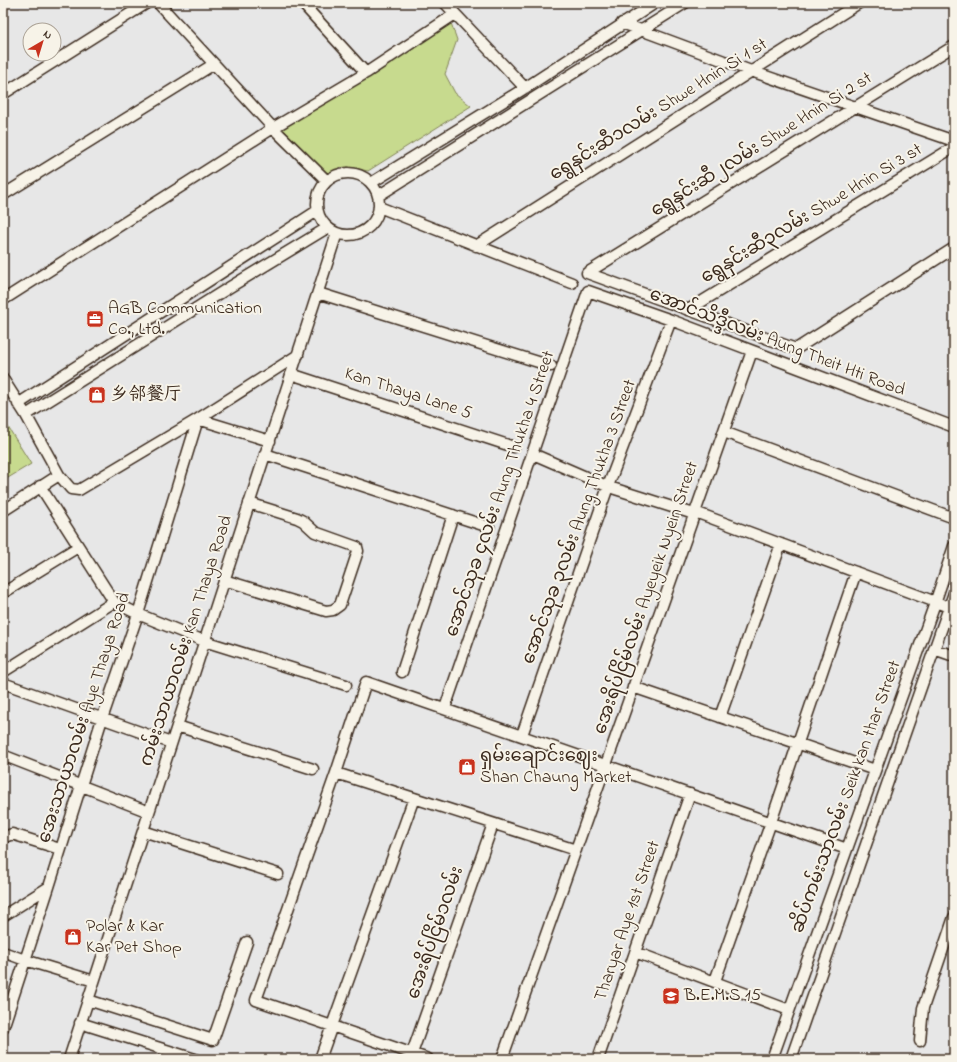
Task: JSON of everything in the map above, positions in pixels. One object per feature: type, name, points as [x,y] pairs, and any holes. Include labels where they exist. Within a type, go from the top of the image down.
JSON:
[{"type":"street","points":[[3,94],[146,3]]},
{"type":"street","points":[[158,3],[273,128],[327,181]]},
{"type":"street","points":[[302,3],[366,73]]},
{"type":"street","points":[[445,3],[524,88]]},
{"type":"street","points":[[371,183],[524,88],[655,3]]},
{"type":"street","points":[[378,196],[685,3]]},
{"type":"street","name":"ရွေနှင်းဆီ၁လမ်း Shwe Hnin Si 1 st","points":[[476,246],[859,3]]},
{"type":"street","points":[[3,300],[273,128],[366,73],[455,14]]},
{"type":"street","points":[[622,24],[751,71],[954,141]]},
{"type":"street","name":"ရွေနှင်းဆီ၂လမ်း Shwe Hnin Si 2 st","points":[[688,310],[587,273],[954,46]]},
{"type":"street","points":[[3,195],[214,64]]},
{"type":"street","name":"ရွေနှင်းဆီ၃လမ်း Shwe Hnin Si 3 st","points":[[688,310],[954,147]]},
{"type":"street","points":[[341,174],[352,174],[362,177],[371,183],[378,196],[379,207],[376,218],[370,227],[361,233],[351,236],[332,230],[319,217],[317,211],[317,200],[320,190],[327,181],[341,174]]},
{"type":"street","points":[[379,207],[572,283]]},
{"type":"street","points":[[18,404],[317,211]]},
{"type":"street","points":[[26,415],[230,287],[332,230]]},
{"type":"street","name":"ကမ်းသာယာလမ်း Kan Thaya Road","points":[[69,1059],[318,293],[332,230]]},
{"type":"street","points":[[688,310],[796,349],[954,248]]},
{"type":"street","name":"အောင်သိဒ္ဒီလမ်း Aung Theit Hti Road","points":[[588,291],[671,320],[954,427]]},
{"type":"street","name":"အောင်သုခ ၄လမ်း Aung Thukha 4 Street","points":[[445,708],[588,291]]},
{"type":"street","points":[[318,293],[551,366]]},
{"type":"street","name":"အောင်သုခ ၃လမ်း Aung Thukha 3 Street","points":[[522,735],[608,487],[671,320]]},
{"type":"street","name":"အေးရိပ်ငြိမ်လမ်း Ayeyeik Nyein Street","points":[[502,1059],[752,351]]},
{"type":"street","points":[[3,379],[26,415],[59,475],[71,489],[79,490],[198,419],[298,355]]},
{"type":"street","name":"Kan Thaya Lane 5","points":[[292,374],[514,447]]},
{"type":"street","points":[[198,419],[270,441]]},
{"type":"street","name":"အေးသာယာလမ်း Aye Thaya Road","points":[[3,1028],[60,849],[82,786],[102,719],[138,614],[198,419]]},
{"type":"street","points":[[724,432],[954,518]]},
{"type":"street","points":[[265,454],[490,527]]},
{"type":"street","points":[[533,454],[608,487],[695,513],[949,608]]},
{"type":"street","points":[[3,511],[59,475]]},
{"type":"street","points":[[40,486],[114,602],[138,614],[204,641],[346,685]]},
{"type":"street","points":[[224,580],[326,611],[337,608],[342,601],[358,551],[357,547],[315,532],[303,521],[297,518],[249,503]]},
{"type":"street","points":[[402,672],[453,515]]},
{"type":"street","points":[[720,717],[781,544]]},
{"type":"street","name":"ဆိပ်ကမ်းသာလမ်း Seik kan thar Street","points":[[772,1059],[954,546]]},
{"type":"street","points":[[3,593],[78,547]]},
{"type":"street","points":[[715,981],[856,572]]},
{"type":"street","name":"ဆိပ်ကမ်းသာလမ်း Seik kan thar Street","points":[[791,1059],[954,593]]},
{"type":"street","points":[[3,672],[114,602]]},
{"type":"street","points":[[934,649],[954,656]]},
{"type":"street","points":[[428,1059],[411,1056],[256,1000],[336,773],[366,682],[445,708],[847,849]]},
{"type":"street","points":[[3,683],[171,743]]},
{"type":"street","points":[[633,687],[875,770]]},
{"type":"street","points":[[177,726],[313,769]]},
{"type":"street","points":[[4,755],[149,812]]},
{"type":"street","points":[[336,773],[576,850]]},
{"type":"street","name":"Tharyar Aye 1st Street","points":[[598,1059],[690,794]]},
{"type":"street","points":[[320,1059],[414,798]]},
{"type":"street","name":"အေးရိပ်ငြိမ်၁လမ်း","points":[[411,1056],[493,824]]},
{"type":"street","points":[[143,831],[278,874]]},
{"type":"street","points":[[3,838],[12,834],[60,849]]},
{"type":"street","points":[[3,916],[49,887]]},
{"type":"street","points":[[920,1041],[923,1008],[954,917]]},
{"type":"street","points":[[88,1000],[213,1040],[247,942]]},
{"type":"street","points":[[3,952],[94,981]]},
{"type":"street","points":[[635,952],[789,1010]]},
{"type":"street","points":[[80,1023],[194,1059]]},
{"type":"green space","points":[[451,23],[457,40],[445,74],[455,93],[471,106],[368,171],[348,167],[327,174],[283,129]]},
{"type":"green space","points":[[3,419],[31,464],[3,481]]},
{"type":"place","name":"AGB Communication Co., Ltd.","points":[[95,319]]},
{"type":"place","name":"乡邻餐厅","points":[[97,395]]},
{"type":"place","name":"ရှမ်းချောင်းဈေး Shan Chaung Market","points":[[467,767]]},
{"type":"place","name":"Polar & Kar Kar Pet Shop","points":[[73,937]]},
{"type":"place","name":"B.E.M.S 15","points":[[671,996]]}]
